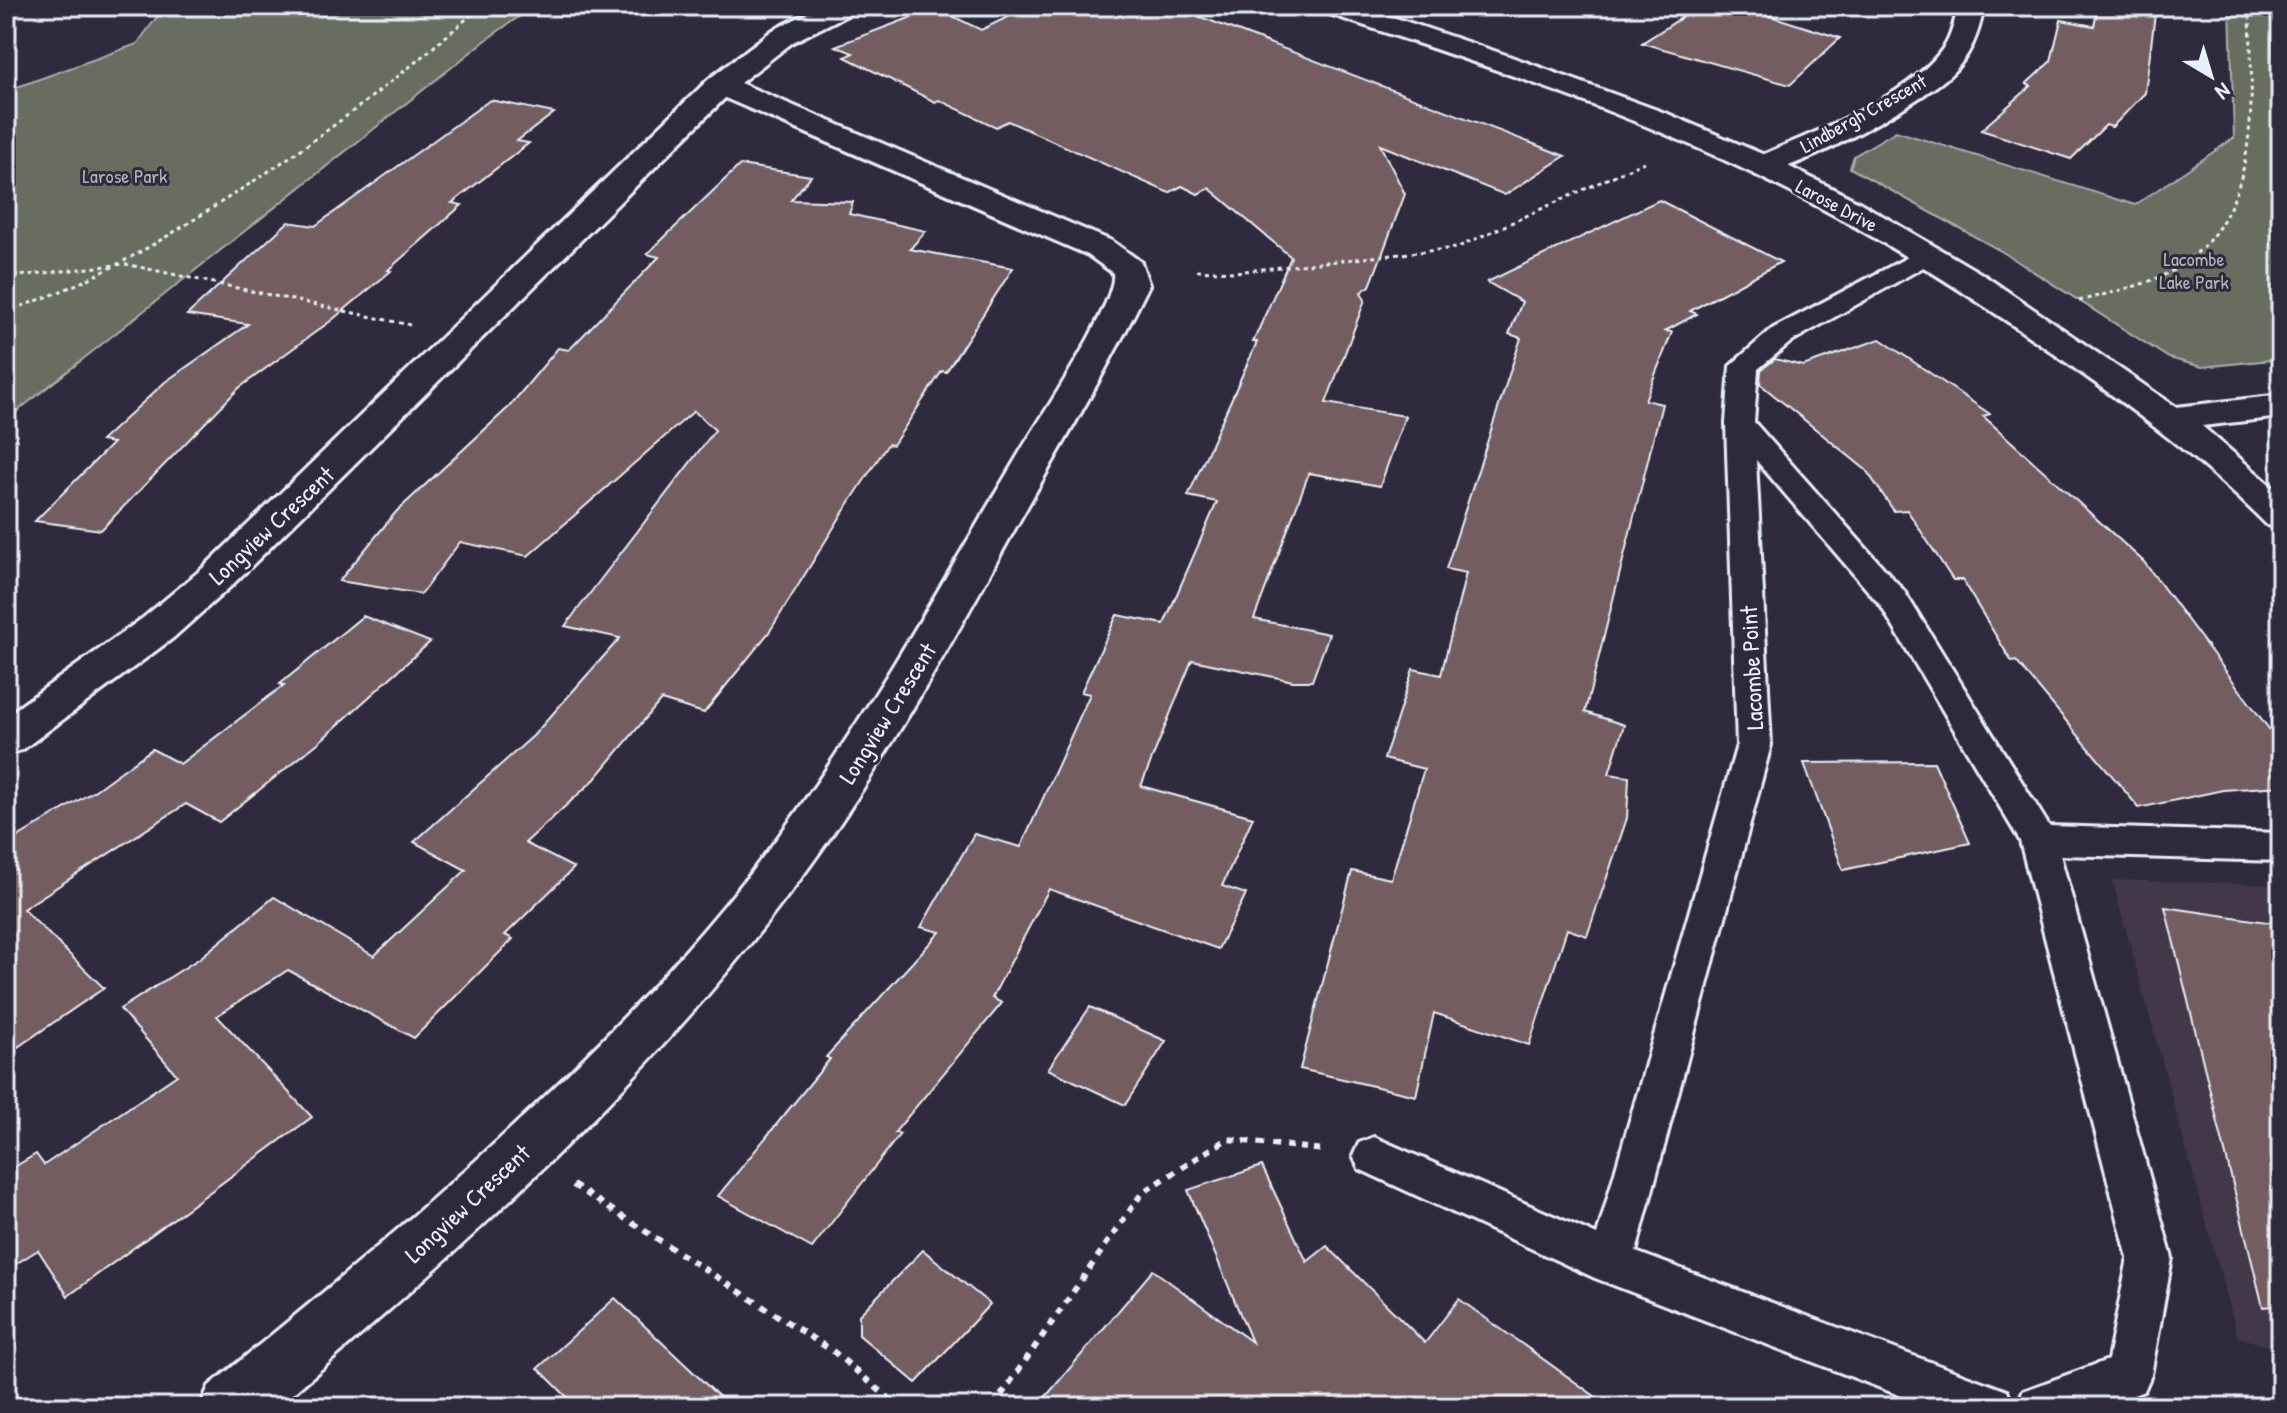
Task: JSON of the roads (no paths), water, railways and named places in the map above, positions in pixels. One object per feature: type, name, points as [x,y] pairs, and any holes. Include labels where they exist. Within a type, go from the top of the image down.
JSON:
[{"type":"street","name":"Longview Crescent","points":[[6,739],[146,637],[217,577],[719,85],[783,36],[843,6]]},
{"type":"street","name":"Larose Drive","points":[[1333,6],[1511,65],[1764,166],[1927,255],[2028,318],[2171,419],[2281,516]]},
{"type":"street","name":"Lindbergh Crescent","points":[[1764,166],[1897,99],[1938,71],[1963,37],[1971,6]]},
{"type":"street","name":"Longview Crescent","points":[[231,1407],[389,1275],[524,1150],[654,1018],[728,935],[813,830],[899,699],[1132,285],[1129,269],[1100,248],[719,85]]},
{"type":"street","points":[[2171,419],[2281,406]]},
{"type":"lane","name":"Lacombe Point","points":[[1611,1263],[1754,745],[1740,423],[1744,366],[1766,346],[1927,255]]},
{"type":"lane","points":[[1740,423],[1893,599],[2038,840],[2150,1258],[2128,1375],[2040,1407]]},
{"type":"lane","points":[[2038,840],[2281,847]]},
{"type":"lane","points":[[1374,1156],[1611,1263],[1990,1407]]},
{"type":"park label","name":"Larose Park","points":[[125,175]]},
{"type":"park label","name":"Lacombe Lake Park","points":[[2194,270]]}]
